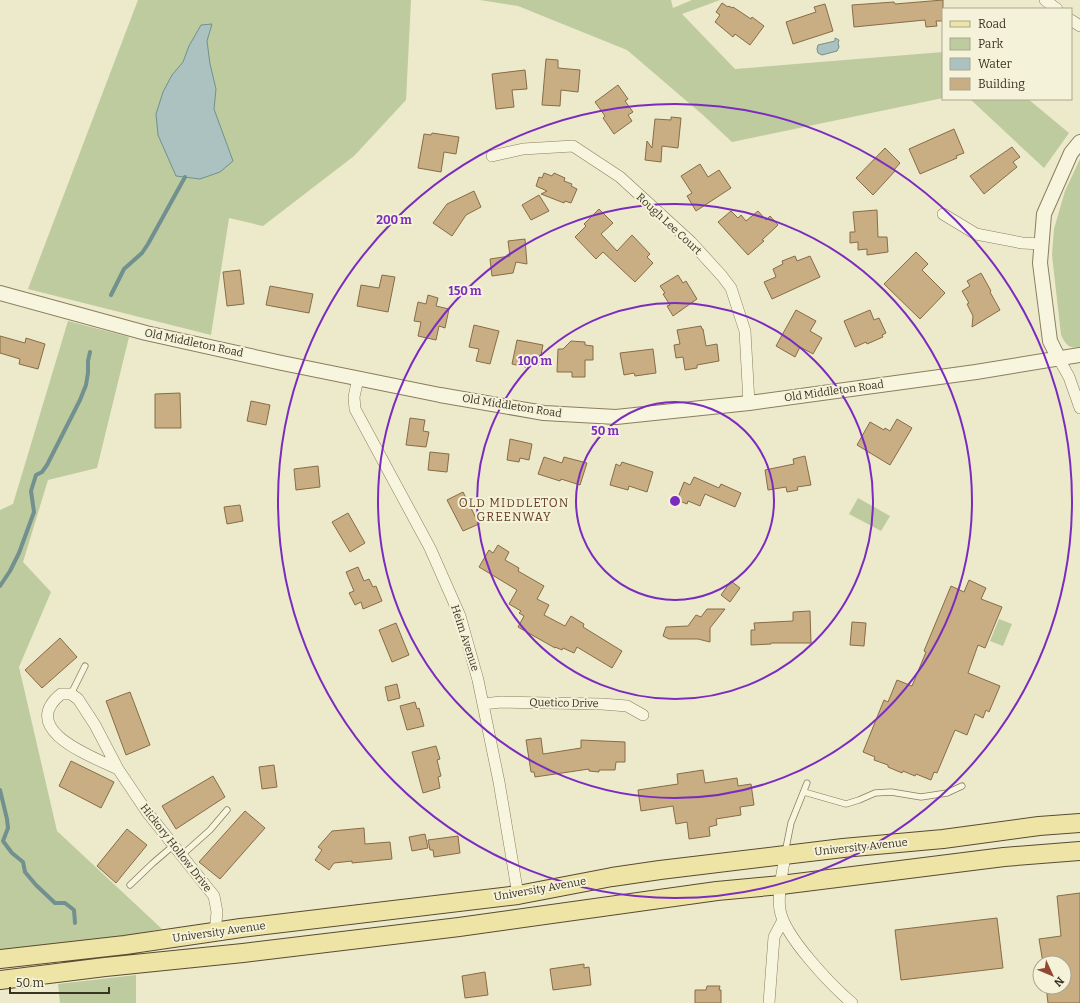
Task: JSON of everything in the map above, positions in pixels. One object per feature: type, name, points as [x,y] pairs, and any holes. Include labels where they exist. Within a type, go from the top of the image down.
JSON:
[{"type":"main road","name":"University Avenue","points":[[0,959],[125,945],[215,932],[518,895],[612,877],[785,855],[943,839],[1039,826],[1080,823]]},
{"type":"main road","name":"University Avenue","points":[[0,980],[407,933],[697,893],[781,885],[989,859],[1080,851]]},
{"type":"main road","points":[[407,933],[434,923],[510,908],[514,904],[518,895]]},
{"type":"main road","points":[[105,967],[158,954],[206,945],[211,941],[215,932]]},
{"type":"street","points":[[1045,0],[1056,8]]},
{"type":"street","points":[[1080,142],[1071,153],[1044,214],[1040,263],[1050,341],[1069,376],[1080,408]]},
{"type":"street","name":"Rough Lee Court","points":[[492,156],[523,149],[573,146],[620,177],[691,242],[731,288],[745,331],[750,403]]},
{"type":"street","points":[[943,214],[976,234],[1022,243],[1042,244]]},
{"type":"street","name":"Old Middleton Road","points":[[0,293],[146,333],[440,395],[544,413],[616,416],[750,403],[1080,355]]},
{"type":"street","name":"Heim Avenue","points":[[358,378],[354,397],[355,409],[430,548],[460,616],[478,680],[483,704],[499,782],[518,895]]},
{"type":"street","points":[[71,694],[61,694],[56,698],[51,707],[48,715],[49,724],[54,733],[63,741],[77,749],[118,769]]},
{"type":"street","name":"Hickory Hollow Drive","points":[[71,694],[78,699],[95,725],[118,769],[147,812],[214,896],[217,912],[215,932]]},
{"type":"street","name":"Quetico Drive","points":[[483,704],[501,702],[602,704],[627,706],[643,715]]},
{"type":"street","points":[[785,855],[779,906],[783,920],[794,938],[821,973],[852,1003]]},
{"type":"street","points":[[769,1003],[772,945],[783,920]]},
{"type":"lane","points":[[71,694],[85,666]]},
{"type":"lane","points":[[785,855],[791,823],[807,783]]},
{"type":"lane","points":[[804,792],[846,804],[875,793],[891,792],[921,797],[947,793],[962,786]]},
{"type":"lane","points":[[182,855],[210,830],[227,810]]},
{"type":"lane","points":[[130,885],[174,845]]},
{"type":"green space","points":[[138,0],[411,0],[406,100],[354,156],[263,226],[229,218],[211,335],[28,289]]},
{"type":"green space","points":[[480,0],[671,0],[673,8],[692,0],[720,0],[682,14],[735,69],[942,52],[942,98],[732,142],[627,50],[518,6]]},
{"type":"green space","points":[[971,100],[1029,100],[1069,133],[1044,168]]},
{"type":"green space","points":[[1080,159],[1080,347],[1070,347],[1061,335],[1052,255],[1054,229],[1065,191]]},
{"type":"green space","points":[[68,321],[129,337],[97,468],[48,480],[23,562],[51,592],[19,667],[57,831],[162,929],[105,940],[0,951],[0,510],[13,504]]},
{"type":"green space","points":[[858,498],[890,516],[881,531],[849,514]]},
{"type":"green space","points":[[999,619],[1012,624],[1003,646],[990,641]]},
{"type":"green space","points":[[136,975],[136,1003],[60,1003],[58,984]]},
{"type":"water","points":[[212,24],[207,41],[210,64],[216,89],[214,109],[233,161],[220,172],[200,179],[176,176],[158,135],[156,114],[163,92],[172,75],[183,62],[189,46],[201,25]]},
{"type":"water","points":[[835,38],[839,40],[839,47],[837,51],[822,55],[818,53],[818,45],[835,41]]},
{"type":"building","points":[[943,0],[942,21],[936,21],[937,26],[926,27],[925,20],[854,27],[852,5],[894,2],[895,4]]},
{"type":"building","points":[[722,3],[728,7],[733,7],[751,19],[752,17],[764,26],[750,45],[735,34],[733,37],[715,22],[720,15],[716,12]]},
{"type":"building","points":[[825,4],[833,31],[793,44],[786,22],[816,12],[814,7]]},
{"type":"building","points":[[546,59],[558,60],[558,68],[580,70],[578,92],[561,90],[560,106],[542,105]]},
{"type":"building","points":[[525,70],[527,89],[512,90],[514,107],[496,109],[492,74]]},
{"type":"building","points":[[618,85],[628,99],[625,101],[633,112],[628,115],[632,121],[614,134],[603,118],[605,116],[595,102]]},
{"type":"building","points":[[671,117],[681,118],[678,148],[662,146],[661,162],[645,160],[647,141],[652,148],[655,119],[671,120]]},
{"type":"building","points":[[954,129],[964,153],[956,156],[957,158],[920,174],[909,149]]},
{"type":"building","points":[[432,133],[459,137],[456,154],[444,152],[441,172],[418,168],[424,134],[431,135]]},
{"type":"building","points":[[1012,147],[1020,157],[1013,162],[1017,167],[984,194],[970,176]]},
{"type":"building","points":[[885,148],[900,163],[894,170],[895,171],[873,195],[856,178]]},
{"type":"building","points":[[700,164],[708,177],[719,170],[731,188],[696,211],[687,196],[692,193],[681,176]]},
{"type":"building","points":[[544,173],[552,176],[554,173],[565,178],[564,181],[572,184],[571,186],[577,189],[571,203],[565,201],[564,203],[541,194],[547,191],[536,186],[539,177],[542,178]]},
{"type":"building","points":[[474,191],[481,207],[466,215],[452,236],[433,223],[447,204]]},
{"type":"building","points":[[539,195],[549,211],[531,220],[522,205]]},
{"type":"building","points":[[599,209],[613,223],[601,234],[617,251],[632,235],[650,254],[647,257],[653,263],[635,282],[603,252],[596,259],[575,237],[586,226],[584,224]]},
{"type":"building","points":[[877,210],[878,237],[887,237],[888,252],[867,255],[867,249],[858,250],[858,242],[850,243],[850,232],[855,232],[853,212]]},
{"type":"building","points":[[731,211],[738,218],[741,215],[746,221],[758,211],[766,220],[770,216],[778,225],[762,240],[764,241],[748,255],[718,222]]},
{"type":"building","points":[[525,239],[527,264],[516,262],[513,273],[492,276],[490,259],[510,256],[508,241]]},
{"type":"building","points":[[916,252],[928,264],[922,270],[945,293],[920,319],[884,284]]},
{"type":"building","points":[[795,256],[797,261],[810,256],[820,277],[772,299],[764,282],[776,277],[773,269],[783,264],[782,261]]},
{"type":"building","points":[[240,270],[244,304],[227,306],[223,272]]},
{"type":"building","points":[[981,273],[1000,310],[972,327],[973,316],[967,304],[969,303],[962,291],[970,286],[967,281]]},
{"type":"building","points":[[382,275],[395,277],[388,312],[357,306],[361,285],[379,288]]},
{"type":"building","points":[[678,275],[683,283],[686,281],[697,299],[673,316],[667,306],[670,305],[663,294],[665,293],[660,286]]},
{"type":"building","points":[[270,286],[313,294],[309,313],[266,305]]},
{"type":"building","points":[[428,295],[438,298],[436,306],[449,309],[445,328],[439,326],[436,340],[418,336],[421,322],[414,321],[418,302],[426,304]]},
{"type":"building","points":[[796,310],[816,321],[810,331],[822,338],[813,354],[800,347],[795,357],[776,346]]},
{"type":"building","points":[[870,310],[874,320],[879,318],[886,333],[882,335],[883,337],[867,344],[866,342],[855,347],[844,321]]},
{"type":"building","points":[[474,325],[499,331],[490,364],[476,361],[479,349],[469,347]]},
{"type":"building","points":[[701,326],[703,329],[706,346],[717,344],[719,361],[697,365],[697,368],[685,370],[683,357],[676,358],[674,345],[680,344],[677,330]]},
{"type":"building","points":[[0,336],[25,343],[26,338],[45,344],[38,369],[19,364],[20,359],[0,353]]},
{"type":"building","points":[[517,340],[543,345],[539,365],[527,363],[526,367],[512,364]]},
{"type":"building","points":[[571,341],[585,342],[585,345],[593,346],[593,360],[585,360],[585,377],[572,377],[572,372],[557,372],[558,349],[563,349]]},
{"type":"building","points":[[653,349],[656,373],[635,376],[634,373],[624,375],[620,353]]},
{"type":"building","points":[[180,393],[181,428],[155,428],[155,394]]},
{"type":"building","points":[[251,401],[270,405],[266,425],[247,421]]},
{"type":"building","points":[[410,418],[425,420],[423,431],[429,432],[426,447],[406,445]]},
{"type":"building","points":[[897,419],[912,428],[890,465],[857,445],[870,422],[884,430],[885,428],[890,431]]},
{"type":"building","points":[[510,439],[532,444],[529,460],[520,458],[519,462],[507,460]]},
{"type":"building","points":[[430,452],[449,454],[447,472],[428,470]]},
{"type":"building","points":[[805,456],[811,485],[797,487],[798,490],[787,492],[786,487],[768,490],[765,470],[794,464],[793,459]]},
{"type":"building","points":[[544,457],[562,463],[564,457],[587,463],[580,485],[538,474]]},
{"type":"building","points":[[622,462],[653,472],[647,492],[629,486],[628,490],[610,485],[616,464],[620,466]]},
{"type":"building","points":[[318,466],[320,487],[296,490],[294,469]]},
{"type":"building","points":[[694,477],[719,488],[721,484],[741,493],[735,507],[705,494],[700,506],[688,501],[687,504],[677,500],[684,482],[690,485]]},
{"type":"building","points":[[463,492],[479,524],[463,531],[447,500]]},
{"type":"building","points":[[240,505],[243,521],[227,524],[224,507]]},
{"type":"building","points":[[348,513],[365,543],[350,552],[332,522]]},
{"type":"building","points":[[498,545],[509,552],[505,560],[519,568],[518,571],[544,586],[537,599],[549,605],[544,615],[565,626],[571,616],[584,624],[583,627],[622,651],[612,668],[577,647],[574,653],[563,648],[562,650],[555,648],[518,627],[524,616],[519,613],[521,611],[509,604],[517,590],[479,567],[489,550],[493,553]]},
{"type":"building","points":[[358,567],[364,581],[369,579],[373,587],[376,586],[382,601],[363,609],[361,602],[355,605],[349,593],[354,591],[346,572]]},
{"type":"building","points":[[969,580],[986,588],[981,599],[1002,607],[985,648],[978,645],[968,673],[1000,686],[989,712],[986,710],[983,718],[975,714],[967,735],[955,730],[937,773],[934,772],[931,780],[916,774],[915,776],[903,771],[902,773],[888,767],[888,765],[874,760],[875,757],[863,752],[884,700],[888,702],[897,680],[912,686],[926,652],[924,651],[951,586],[964,592]]},
{"type":"building","points":[[731,581],[740,588],[730,602],[721,595]]},
{"type":"building","points":[[707,609],[725,609],[710,628],[710,642],[698,639],[669,639],[663,636],[666,627],[688,626],[696,615],[701,617]]},
{"type":"building","points":[[810,611],[811,643],[771,643],[751,645],[751,630],[755,630],[754,623],[793,621],[793,612]]},
{"type":"building","points":[[852,622],[866,623],[864,646],[850,645]]},
{"type":"building","points":[[396,623],[409,655],[392,662],[379,630]]},
{"type":"building","points":[[60,638],[77,657],[42,688],[25,670]]},
{"type":"building","points":[[397,684],[400,698],[388,701],[385,687]]},
{"type":"building","points":[[130,692],[150,745],[126,755],[106,701]]},
{"type":"building","points":[[415,702],[417,709],[419,708],[424,726],[407,730],[400,706]]},
{"type":"building","points":[[541,738],[543,754],[581,748],[581,740],[625,742],[625,762],[616,762],[615,770],[599,770],[599,772],[589,771],[589,769],[535,777],[534,772],[531,772],[526,740]]},
{"type":"building","points":[[436,746],[440,759],[437,760],[441,776],[438,777],[440,788],[423,793],[412,752]]},
{"type":"building","points":[[71,761],[114,782],[101,808],[59,786]]},
{"type":"building","points":[[274,765],[277,787],[262,789],[259,767]]},
{"type":"building","points":[[703,770],[705,783],[737,778],[738,786],[751,784],[754,805],[740,807],[741,815],[716,819],[717,825],[709,827],[710,836],[689,839],[687,822],[676,824],[673,806],[641,811],[638,790],[678,784],[677,774]]},
{"type":"building","points":[[213,776],[225,797],[176,829],[162,806]]},
{"type":"building","points":[[245,811],[265,828],[220,879],[199,862]]},
{"type":"building","points":[[364,828],[365,844],[390,842],[392,859],[352,863],[352,861],[334,863],[329,870],[315,860],[322,850],[318,847],[332,831]]},
{"type":"building","points":[[127,829],[147,845],[116,883],[97,866]]},
{"type":"building","points":[[425,834],[428,848],[412,851],[409,837]]},
{"type":"building","points":[[458,836],[460,853],[434,857],[433,850],[430,850],[428,840]]},
{"type":"building","points":[[1080,893],[1080,1003],[1048,1003],[1047,995],[1072,995],[1072,955],[1042,955],[1039,939],[1061,936],[1057,896]]},
{"type":"building","points":[[997,918],[1003,968],[901,980],[895,930]]},
{"type":"building","points":[[584,964],[584,968],[589,967],[591,985],[553,990],[550,969]]},
{"type":"building","points":[[485,972],[488,995],[465,998],[462,976]]},
{"type":"building","points":[[707,986],[720,986],[719,990],[721,990],[721,1003],[695,1003],[695,990],[706,990]]},
{"type":"waterway","points":[[111,295],[124,269],[142,253],[148,244],[185,177]]},
{"type":"waterway","points":[[0,586],[19,553],[34,512],[31,491],[36,475],[42,472],[47,465],[86,385],[90,352]]},
{"type":"waterway","points":[[0,790],[8,828],[3,841],[12,853],[23,862],[25,872],[36,885],[55,903],[65,903],[74,910],[75,923]]},
{"type":"district","name":"OLD MIDDLETON GREENWAY","points":[[514,510]]}]
